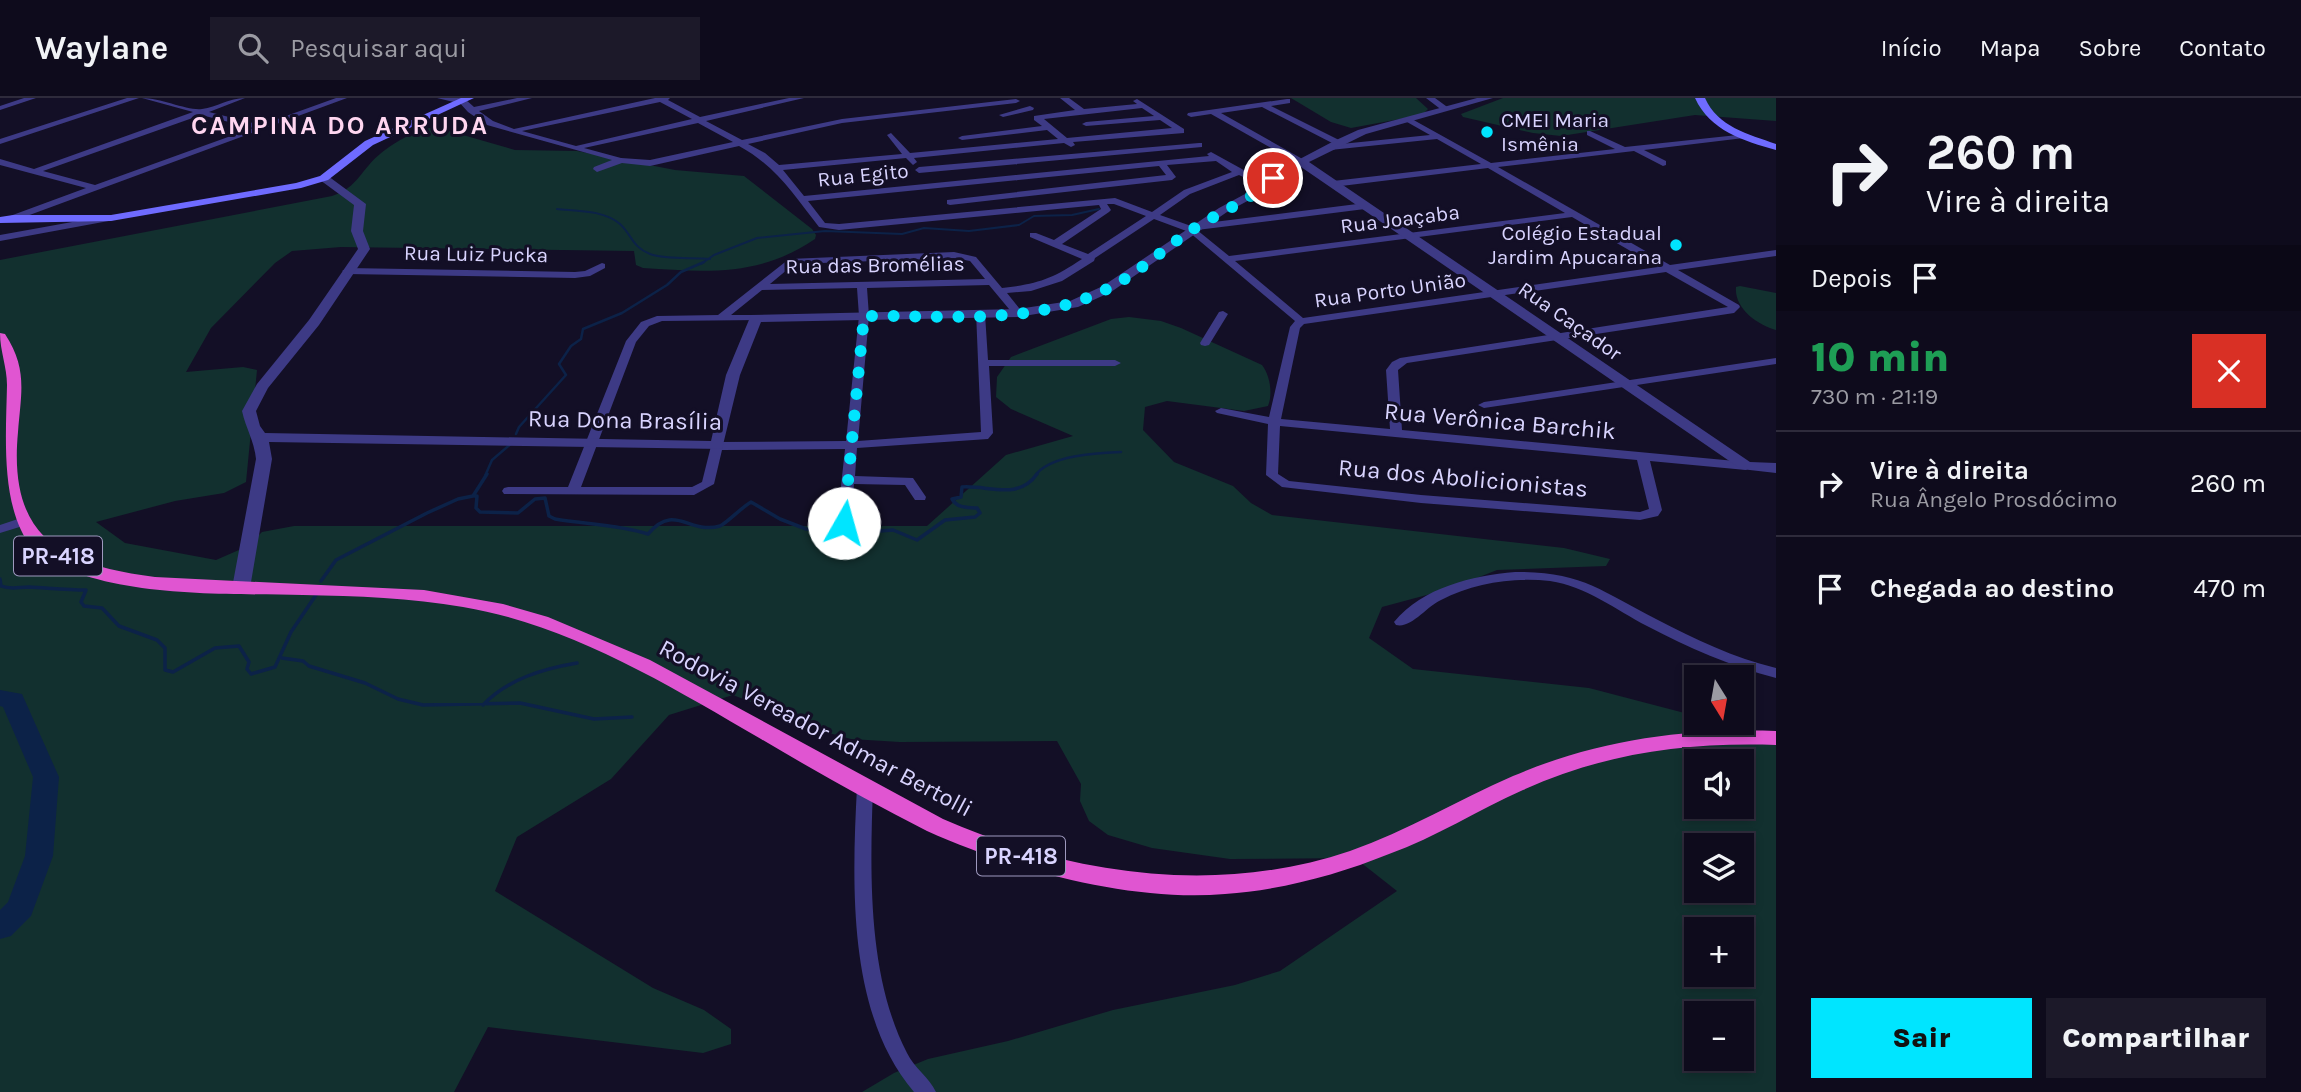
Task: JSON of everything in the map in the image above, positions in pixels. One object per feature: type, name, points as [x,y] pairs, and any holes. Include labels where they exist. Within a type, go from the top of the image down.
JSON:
[{"type":"highway","name":"Rodovia Vereador Admar Bertolli","points":[[0,337],[12,360],[15,383],[8,440],[8,484],[25,532],[41,547],[81,566],[116,576],[169,585],[437,597],[486,605],[540,621],[598,645],[663,677],[937,826],[1003,852],[1094,875],[1160,884],[1220,885],[1284,878],[1345,863],[1427,829],[1526,779],[1607,751],[1676,739],[1741,736],[1776,738]]},
{"type":"main road","points":[[1700,98],[1704,111],[1710,118],[1744,136],[1776,148]]},
{"type":"main road","points":[[6,219],[111,218],[297,186],[324,178],[369,143],[465,100]]},
{"type":"street","points":[[0,108],[32,98]]},
{"type":"street","points":[[0,142],[135,98]]},
{"type":"street","points":[[146,98],[262,128]]},
{"type":"street","points":[[35,171],[241,98]]},
{"type":"street","points":[[6,219],[344,98]]},
{"type":"street","points":[[442,98],[465,100],[471,110],[490,123],[512,131],[621,159],[650,163],[855,119],[1014,100],[1030,107],[1003,115]]},
{"type":"street","points":[[471,110],[528,98]]},
{"type":"street","points":[[512,131],[662,98],[742,143],[777,168],[822,225],[839,227],[1115,201],[1195,228],[1301,321],[1295,327],[1274,422]]},
{"type":"street","points":[[575,148],[800,98]]},
{"type":"street","points":[[1065,99],[1086,98]]},
{"type":"street","points":[[1133,98],[1217,158],[1267,185]]},
{"type":"street","points":[[1430,98],[1446,109]]},
{"type":"street","points":[[573,491],[631,341],[645,324],[661,318],[981,314],[1053,309],[1107,289],[1195,228],[1267,185],[1281,173],[1334,145],[1362,132],[1488,98]]},
{"type":"street","points":[[1065,99],[1082,111]]},
{"type":"street","points":[[1191,115],[1287,101]]},
{"type":"street","points":[[1262,104],[1334,145],[1442,136]]},
{"type":"street","points":[[1100,169],[1037,118],[1142,106]]},
{"type":"street","points":[[1213,112],[1303,163]]},
{"type":"street","points":[[1086,124],[1162,118]]},
{"type":"street","points":[[1396,434],[1392,370],[1404,360],[1735,309],[1732,304],[1671,268],[1410,120]]},
{"type":"street","points":[[962,138],[1050,127]]},
{"type":"street","points":[[777,168],[1179,130]]},
{"type":"street","points":[[1590,133],[1663,163]]},
{"type":"street","points":[[891,135],[929,186]]},
{"type":"street","points":[[1333,184],[1744,136]]},
{"type":"street","points":[[919,170],[1199,145]]},
{"type":"street","name":"Rua Egito","points":[[801,199],[1217,158]]},
{"type":"street","points":[[597,169],[621,159]]},
{"type":"street","points":[[0,162],[95,188]]},
{"type":"street","points":[[950,202],[1172,177],[1161,163]]},
{"type":"street","name":"Rua Caçador","points":[[1303,163],[1745,466]]},
{"type":"street","points":[[1001,291],[1046,284],[1091,259],[1187,192],[1239,172]]},
{"type":"street","points":[[1055,244],[1105,210],[1102,203],[1069,173]]},
{"type":"street","points":[[241,588],[264,459],[261,437],[253,427],[249,411],[254,399],[314,323],[364,248],[357,239],[355,230],[361,212],[360,204],[324,178]]},
{"type":"street","points":[[1195,228],[1365,206]]},
{"type":"street","name":"Rua Joaçaba","points":[[1229,259],[1576,214]]},
{"type":"street","points":[[0,238],[111,218]]},
{"type":"street","points":[[1033,235],[1091,259]]},
{"type":"street","name":"Rua Porto União","points":[[1301,321],[1776,253]]},
{"type":"street","points":[[721,318],[787,263],[797,260],[954,254],[970,257],[1018,313]]},
{"type":"street","name":"Rua Luiz Pucka","points":[[347,271],[575,275],[587,274],[603,266]]},
{"type":"street","name":"Rua das Bromélias","points":[[757,287],[993,282]]},
{"type":"street","points":[[844,523],[864,316],[862,286]]},
{"type":"street","points":[[981,314],[983,363],[1115,363]]},
{"type":"street","points":[[1205,343],[1223,314]]},
{"type":"street","points":[[508,491],[674,493],[703,489],[708,484],[733,375],[756,318]]},
{"type":"street","points":[[1485,405],[1776,361]]},
{"type":"street","name":"Rua Dona Brasília","points":[[261,437],[717,446],[850,445],[979,438],[987,433],[983,363]]},
{"type":"street","name":"Rua Verônica Barchik","points":[[1221,411],[1274,422],[1776,468]]},
{"type":"street","name":"Rua dos Abolicionistas","points":[[1274,422],[1272,475],[1276,481],[1422,499],[1640,516],[1654,513],[1656,510],[1643,457]]},
{"type":"street","points":[[849,480],[909,481],[920,497]]},
{"type":"street","points":[[0,529],[21,522]]},
{"type":"street","points":[[1401,622],[1430,600],[1452,589],[1476,582],[1549,577],[1588,587],[1719,655],[1776,673]]},
{"type":"street","points":[[865,787],[863,824],[870,968],[877,1005],[900,1060],[921,1090]]},
{"type":"green space","points":[[1291,98],[1416,98],[1428,109],[1422,115],[1351,128],[1331,122]]},
{"type":"green space","points":[[1503,98],[1776,98],[1776,121],[1695,115],[1561,136],[1533,133],[1463,117],[1461,114]]},
{"type":"green space","points":[[435,127],[515,150],[577,151],[675,170],[744,176],[812,229],[816,235],[815,239],[774,260],[753,266],[711,271],[643,268],[636,265],[634,251],[341,247],[292,251],[275,263],[211,328],[186,372],[243,367],[257,370],[246,482],[224,493],[175,501],[96,522],[125,543],[216,560],[248,546],[262,532],[294,526],[927,526],[1006,455],[1073,436],[1011,409],[996,397],[997,377],[1011,357],[1111,319],[1129,317],[1161,321],[1262,365],[1269,379],[1270,401],[1268,406],[1244,411],[1167,401],[1145,407],[1143,430],[1174,462],[1233,486],[1251,503],[1272,515],[1564,548],[1610,559],[1606,566],[1497,570],[1449,589],[1382,607],[1369,638],[1413,669],[1589,688],[1684,713],[1684,735],[1754,735],[1754,731],[1776,736],[1776,1092],[862,1092],[894,1073],[928,1059],[1008,1041],[1113,1010],[1235,985],[1280,971],[1397,891],[1355,858],[1230,859],[1152,848],[1108,835],[1089,821],[1080,801],[1081,784],[1057,741],[900,742],[851,739],[733,695],[669,715],[611,779],[517,837],[495,891],[653,988],[704,1010],[731,1029],[731,1044],[703,1053],[488,1027],[454,1092],[0,1092],[0,260],[339,194],[390,146],[408,136]]},
{"type":"green space","points":[[1736,287],[1776,293],[1776,330],[1755,320],[1743,309],[1736,295]]},
{"type":"waterway","points":[[557,209],[590,212],[614,219],[639,248],[650,254],[672,258],[708,259]]},
{"type":"waterway","points":[[708,259],[757,238],[825,231],[902,234],[924,228],[969,231],[1019,225],[1034,216],[1072,215],[1099,209]]},
{"type":"waterway","points":[[704,262],[708,259]]},
{"type":"waterway","points":[[516,434],[519,427],[566,375],[559,364],[571,346],[581,339],[583,329],[622,313],[667,285],[681,272],[704,262]]},
{"type":"waterway","points":[[485,476],[492,460],[512,443]]},
{"type":"waterway","points":[[473,496],[477,496],[476,508],[480,512],[518,513],[535,499],[545,498],[549,516],[555,519],[648,534],[658,525],[674,520],[699,527],[720,526],[751,502],[780,519],[806,529],[853,533],[893,530],[917,540],[945,520],[975,517],[980,513],[977,508],[960,506],[954,502],[952,499],[961,497],[962,487],[1012,489],[1021,487],[1042,469],[1062,459],[1121,452]]},
{"type":"waterway","points":[[473,496],[487,474]]},
{"type":"waterway","points":[[321,581],[336,560],[427,513],[458,499],[473,496]]},
{"type":"waterway","points":[[0,579],[1,586],[8,588],[86,590],[81,602],[84,606],[102,608],[119,626],[157,640],[165,648],[165,670],[173,672],[215,648],[239,646],[249,662],[247,669],[251,674],[275,667],[291,632],[316,595]]},
{"type":"waterway","points":[[282,658],[303,661],[309,666],[365,683],[398,699],[423,705],[484,704]]},
{"type":"waterway","points":[[484,704],[503,688],[526,676],[577,663]]},
{"type":"waterway","points":[[0,698],[13,700],[46,777],[39,856],[21,908],[0,928]]},
{"type":"waterway","points":[[484,704],[520,703],[594,719],[632,717]]},
{"type":"place","name":"CMEI Maria Ismênia","points":[[1487,132]]},
{"type":"place","name":"Colégio Estadual Jardim Apucarana","points":[[1676,245]]},
{"type":"district","name":"CAMPINA DO ARRUDA","points":[[340,125]]},
{"type":"route","points":[[844,523],[864,316],[1018,313],[1073,304],[1107,289],[1192,230],[1262,189],[1273,178]]}]
